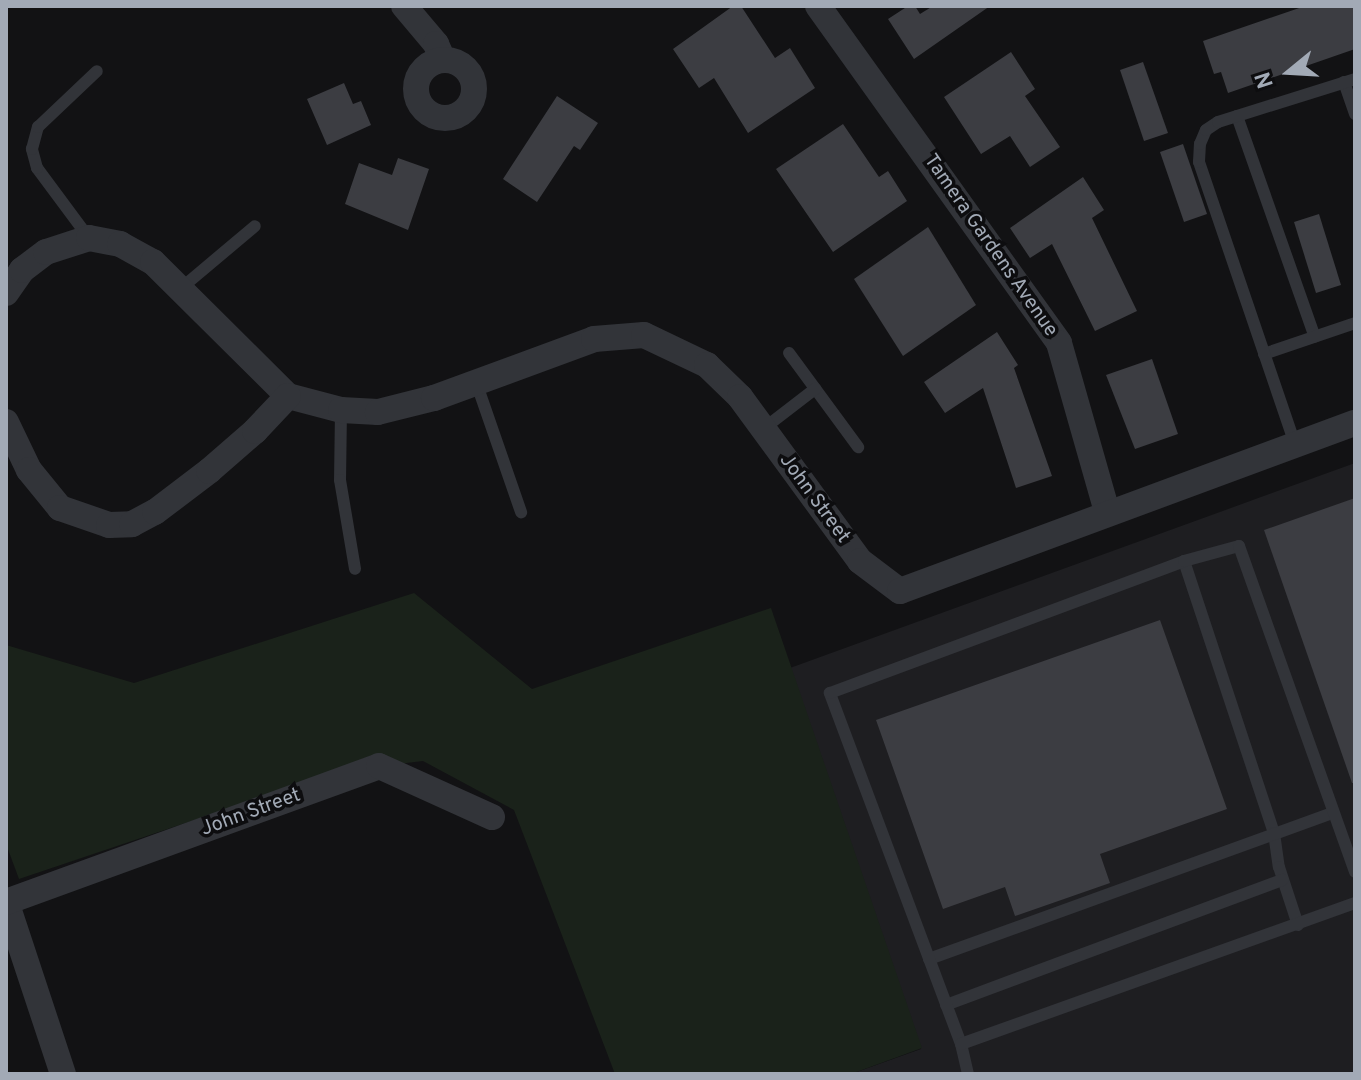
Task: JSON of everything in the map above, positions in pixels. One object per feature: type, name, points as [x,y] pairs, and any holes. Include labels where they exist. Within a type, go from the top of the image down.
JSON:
[{"type":"street","points":[[404,6],[436,44],[443,60]]},
{"type":"street","name":"Tamera Gardens Avenue","points":[[818,6],[1059,343],[1107,512]]},
{"type":"street","points":[[6,293],[22,270],[46,252],[89,238]]},
{"type":"street","name":"John Street","points":[[89,238],[120,244],[153,262],[288,396],[341,410],[378,412],[476,382],[594,339],[644,335],[707,365],[740,397],[860,561],[900,591],[1107,512],[1355,423]]},
{"type":"street","points":[[6,422],[29,470],[60,508],[109,525],[132,524],[155,512],[209,471],[255,431],[288,396]]},
{"type":"street","name":"John Street","points":[[6,902],[379,766],[492,817]]},
{"type":"street","points":[[6,902],[63,1074]]},
{"type":"lane","points":[[89,238],[37,168],[32,149],[38,127],[97,71]]},
{"type":"lane","points":[[1295,444],[1199,162],[1200,144],[1206,130],[1237,116],[1350,81],[1355,114]]},
{"type":"lane","points":[[1237,116],[1315,337]]},
{"type":"lane","points":[[179,290],[255,226]]},
{"type":"lane","points":[[1264,354],[1355,323]]},
{"type":"lane","points":[[789,353],[858,447]]},
{"type":"lane","points":[[476,382],[521,512]]},
{"type":"lane","points":[[763,429],[815,389]]},
{"type":"lane","points":[[341,410],[340,480],[355,569]]},
{"type":"lane","points":[[968,1074],[961,1044],[830,693],[1184,561],[1239,546],[1355,872]]},
{"type":"lane","points":[[1184,561],[1274,833],[1283,880],[1298,925]]},
{"type":"lane","points":[[929,959],[1333,813]]},
{"type":"lane","points":[[946,1005],[1283,880]]},
{"type":"lane","points":[[961,1044],[1355,903]]},
{"type":"shaded area","points":[[1355,463],[1355,1074],[851,1074],[921,1049],[790,668]]},
{"type":"shaded area","points":[[414,593],[532,689],[771,608],[922,1048],[851,1074],[615,1074],[514,810],[423,761],[340,771],[19,879],[6,844],[6,645],[134,683]]},
{"type":"building","points":[[733,6],[741,6],[775,58],[790,48],[815,88],[748,133],[714,78],[699,88],[673,49]]},
{"type":"building","points":[[908,6],[915,6],[920,14],[933,6],[990,6],[914,59],[888,19]]},
{"type":"building","points":[[1305,6],[1355,6],[1355,49],[1228,93],[1221,72],[1214,74],[1203,41]]},
{"type":"building","points":[[1011,52],[1035,89],[1025,96],[1060,147],[1030,167],[1010,136],[981,154],[944,97]]},
{"type":"building","points":[[1143,62],[1168,133],[1144,141],[1120,70]]},
{"type":"building","points":[[344,83],[353,104],[361,101],[371,125],[327,145],[307,99]]},
{"type":"building","points":[[557,96],[598,123],[580,150],[574,146],[537,202],[503,179]]},
{"type":"building","points":[[843,124],[879,177],[888,171],[907,201],[833,252],[776,169]]},
{"type":"building","points":[[1183,144],[1207,214],[1184,222],[1160,152]]},
{"type":"building","points":[[398,158],[429,169],[408,230],[345,204],[359,163],[392,175]]},
{"type":"building","points":[[1083,177],[1104,210],[1092,218],[1137,311],[1095,331],[1052,244],[1030,258],[1010,228]]},
{"type":"building","points":[[1319,214],[1341,285],[1316,293],[1294,222]]},
{"type":"building","points":[[928,227],[976,305],[903,356],[854,279]]},
{"type":"building","points":[[997,332],[1018,365],[1014,368],[1052,476],[1016,488],[983,388],[945,413],[924,382]]},
{"type":"building","points":[[1152,359],[1178,434],[1135,449],[1106,375]]},
{"type":"building","points":[[1355,498],[1355,783],[1352,783],[1264,530]]},
{"type":"building","points":[[1160,620],[1227,809],[1100,854],[1110,883],[1015,916],[1005,887],[943,909],[876,720]]}]
